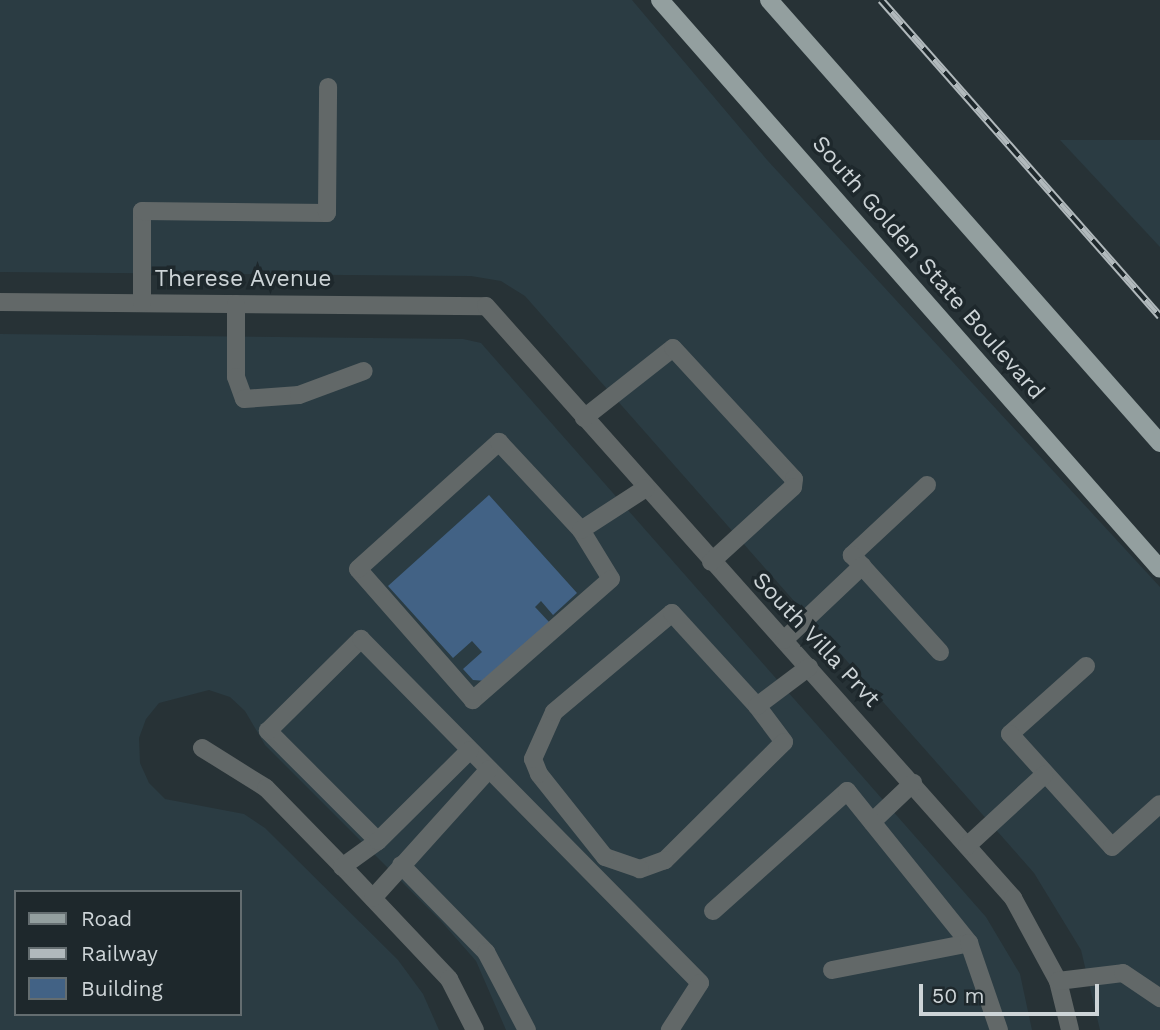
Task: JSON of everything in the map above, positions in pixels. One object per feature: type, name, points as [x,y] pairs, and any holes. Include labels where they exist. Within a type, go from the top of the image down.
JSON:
[{"type":"main road","name":"South Golden State Boulevard","points":[[660,0],[1160,569]]},
{"type":"main road","points":[[769,0],[1160,443]]},
{"type":"lane","points":[[142,303],[142,211],[327,213],[328,87]]},
{"type":"lane","name":"Therese Avenue","points":[[0,302],[486,306]]},
{"type":"lane","points":[[236,304],[236,377],[244,399],[299,395],[364,371]]},
{"type":"lane","name":"South Villa Prvt","points":[[486,306],[711,562],[809,667],[1013,898],[1058,981],[1070,1030]]},
{"type":"lane","points":[[584,418],[673,348],[794,479],[793,487],[711,562]]},
{"type":"lane","points":[[499,442],[581,530],[611,579],[473,700],[358,569],[499,442]]},
{"type":"lane","points":[[927,485],[852,555],[940,652]]},
{"type":"lane","points":[[581,530],[646,488]]},
{"type":"lane","points":[[784,640],[862,566]]},
{"type":"lane","points":[[672,613],[758,706],[784,742],[665,860],[640,869],[605,857],[539,774],[533,759],[554,712],[672,613]]},
{"type":"lane","points":[[378,841],[268,731],[361,639],[700,983],[670,1030]]},
{"type":"lane","points":[[1086,666],[1010,734],[1044,775],[1112,847],[1160,804]]},
{"type":"lane","points":[[758,706],[809,667]]},
{"type":"lane","points":[[202,748],[266,788],[373,898],[449,979],[475,1030]]},
{"type":"lane","points":[[342,867],[378,841],[470,750]]},
{"type":"lane","points":[[373,898],[489,769]]},
{"type":"lane","points":[[967,846],[1044,775]]},
{"type":"lane","points":[[872,822],[913,783]]},
{"type":"lane","points":[[713,911],[847,791],[969,943],[999,1030]]},
{"type":"lane","points":[[401,865],[486,952],[527,1030]]},
{"type":"lane","points":[[832,970],[969,943]]},
{"type":"lane","points":[[1058,981],[1123,973],[1160,998]]},
{"type":"shaded area","points":[[0,0],[632,0],[768,161],[1160,587],[1160,1030],[1100,1030],[1081,950],[1034,873],[525,296],[501,281],[471,276],[0,272]]},
{"type":"shaded area","points":[[1060,140],[1160,140],[1160,247]]},
{"type":"shaded area","points":[[0,334],[463,339],[481,343],[986,917],[1020,974],[1032,1030],[506,1030],[476,961],[440,920],[265,745],[245,711],[230,697],[209,690],[159,703],[146,719],[139,738],[140,763],[149,783],[165,799],[244,814],[265,828],[398,960],[423,994],[439,1030],[0,1030]]},
{"type":"building","points":[[489,495],[577,593],[553,615],[541,601],[535,607],[550,623],[486,681],[473,680],[463,669],[482,652],[472,641],[453,658],[388,586]]},
{"type":"railway","points":[[881,0],[1160,317]]}]
